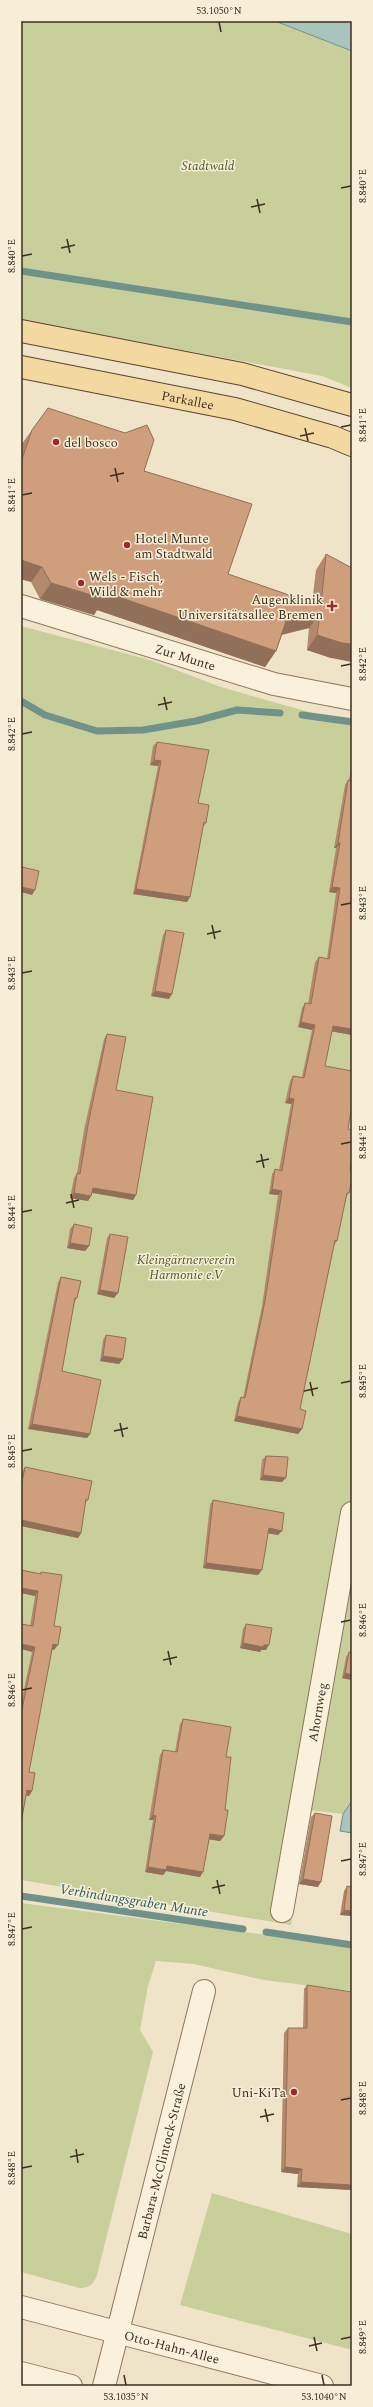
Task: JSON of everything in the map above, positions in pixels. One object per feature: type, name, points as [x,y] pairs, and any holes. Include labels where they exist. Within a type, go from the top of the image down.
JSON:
[{"type":"main road","points":[[21,331],[242,374],[352,406]]},
{"type":"main road","name":"Parkallee","points":[[21,367],[235,409],[332,437],[352,445]]},
{"type":"street","name":"Zur Munte","points":[[21,606],[274,684],[352,700]]},
{"type":"street","name":"Ahornweg","points":[[282,1911],[352,1513]]},
{"type":"street","name":"Barbara-McClintock-Straße","points":[[104,2386],[204,1991]]},
{"type":"street","name":"Otto-Hahn-Allee","points":[[21,2307],[322,2386]]},
{"type":"street","points":[[21,2373],[71,2386]]},
{"type":"green space","name":"Stadtwald","points":[[21,21],[352,21],[352,388],[322,376],[21,320]]},
{"type":"green space","name":"Kleingärtnerverein Harmonie e.V","points":[[21,626],[150,660],[221,687],[309,712],[352,718],[352,1801],[343,1814],[307,1810],[291,1925],[21,1880]]},
{"type":"green space","points":[[21,1903],[268,1935],[352,1948],[352,1991],[264,1980],[194,1964],[156,1961],[148,1986],[140,2030],[153,2052],[97,2275],[92,2284],[88,2287],[79,2288],[21,2272]]},
{"type":"green space","points":[[212,2193],[352,2234],[352,2350],[180,2305]]},
{"type":"water","points":[[275,21],[352,21],[352,51]]},
{"type":"water","points":[[352,1801],[352,1833],[340,1831],[343,1814]]},
{"type":"building","name":"Hotel Munte am Stadtwald","points":[[48,408],[125,433],[147,425],[154,440],[144,471],[252,504],[228,574],[321,606],[326,554],[352,568],[352,644],[342,643],[317,635],[320,613],[286,621],[276,651],[107,593],[105,599],[51,583],[42,567],[21,560],[21,462],[32,430]]},
{"type":"building","points":[[157,742],[209,750],[198,803],[209,805],[206,823],[204,822],[190,897],[136,889],[161,761],[154,760]]},
{"type":"building","points":[[348,780],[352,781],[352,1029],[333,1026],[325,1066],[352,1071],[352,1104],[348,1129],[352,1130],[352,1156],[350,1170],[352,1171],[352,1178],[349,1193],[347,1193],[337,1241],[335,1240],[300,1409],[306,1411],[302,1429],[237,1416],[241,1397],[245,1398],[265,1301],[282,1191],[272,1189],[275,1169],[282,1171],[294,1099],[289,1098],[293,1076],[304,1078],[315,1025],[301,1022],[305,1003],[311,1004],[319,957],[329,959],[340,888],[332,887],[340,843],[338,843]]},
{"type":"building","points":[[22,867],[39,871],[35,890],[21,887]]},
{"type":"building","points":[[166,930],[184,933],[172,994],[155,991]]},
{"type":"building","points":[[107,1034],[126,1037],[116,1090],[153,1097],[136,1195],[93,1188],[91,1196],[74,1193],[77,1173],[80,1174],[88,1125]]},
{"type":"building","points":[[74,1224],[92,1228],[89,1246],[70,1243]]},
{"type":"building","points":[[110,1234],[128,1237],[118,1293],[100,1290]]},
{"type":"building","points":[[61,1277],[81,1281],[77,1298],[75,1298],[62,1371],[101,1380],[90,1434],[32,1424]]},
{"type":"building","points":[[106,1335],[126,1338],[123,1359],[103,1356]]},
{"type":"building","points":[[266,1456],[288,1457],[286,1478],[263,1475]]},
{"type":"building","points":[[25,1467],[92,1481],[88,1500],[86,1499],[81,1533],[21,1520],[21,1487]]},
{"type":"building","points":[[213,1500],[284,1513],[282,1531],[269,1528],[262,1570],[206,1563]]},
{"type":"building","points":[[21,1570],[41,1574],[41,1572],[62,1575],[54,1626],[61,1627],[58,1645],[53,1644],[29,1772],[35,1773],[32,1791],[27,1790],[21,1823],[21,1714],[35,1647],[21,1644],[21,1624],[33,1626],[38,1591],[21,1588]]},
{"type":"building","points":[[246,1624],[272,1628],[269,1645],[264,1645],[263,1647],[243,1643]]},
{"type":"building","points":[[349,1652],[352,1653],[352,1675],[345,1673]]},
{"type":"building","points":[[183,1719],[231,1727],[226,1757],[231,1757],[225,1810],[228,1810],[224,1836],[210,1834],[203,1872],[167,1866],[166,1870],[148,1867],[156,1816],[153,1815],[163,1750],[177,1752]]},
{"type":"building","points":[[315,1813],[332,1816],[321,1882],[303,1879]]},
{"type":"building","points":[[347,1886],[352,1887],[352,1911],[344,1910]]},
{"type":"building","points":[[307,1985],[352,1992],[352,2185],[301,2182],[302,2169],[285,2167],[288,2028],[307,2028]]},
{"type":"waterway","points":[[21,271],[352,322]]},
{"type":"waterway","points":[[21,701],[45,715],[97,731],[143,730],[196,721],[237,710],[280,713]]},
{"type":"waterway","points":[[302,715],[352,722]]},
{"type":"waterway","name":"Verbindungsgraben Munte","points":[[21,1896],[243,1929]]},
{"type":"waterway","name":"Verbindungsgraben Munte","points":[[266,1932],[352,1945]]},
{"type":"place","name":"del bosco","points":[[56,442]]},
{"type":"place","name":"Hotel Munte am Stadtwald","points":[[127,545]]},
{"type":"place","name":"Wels - Fisch, Wild & mehr","points":[[81,583]]},
{"type":"place","name":"Augenklinik Universitätsallee Bremen","points":[[332,606]]},
{"type":"place","name":"Uni-KiTa","points":[[294,2092]]}]
